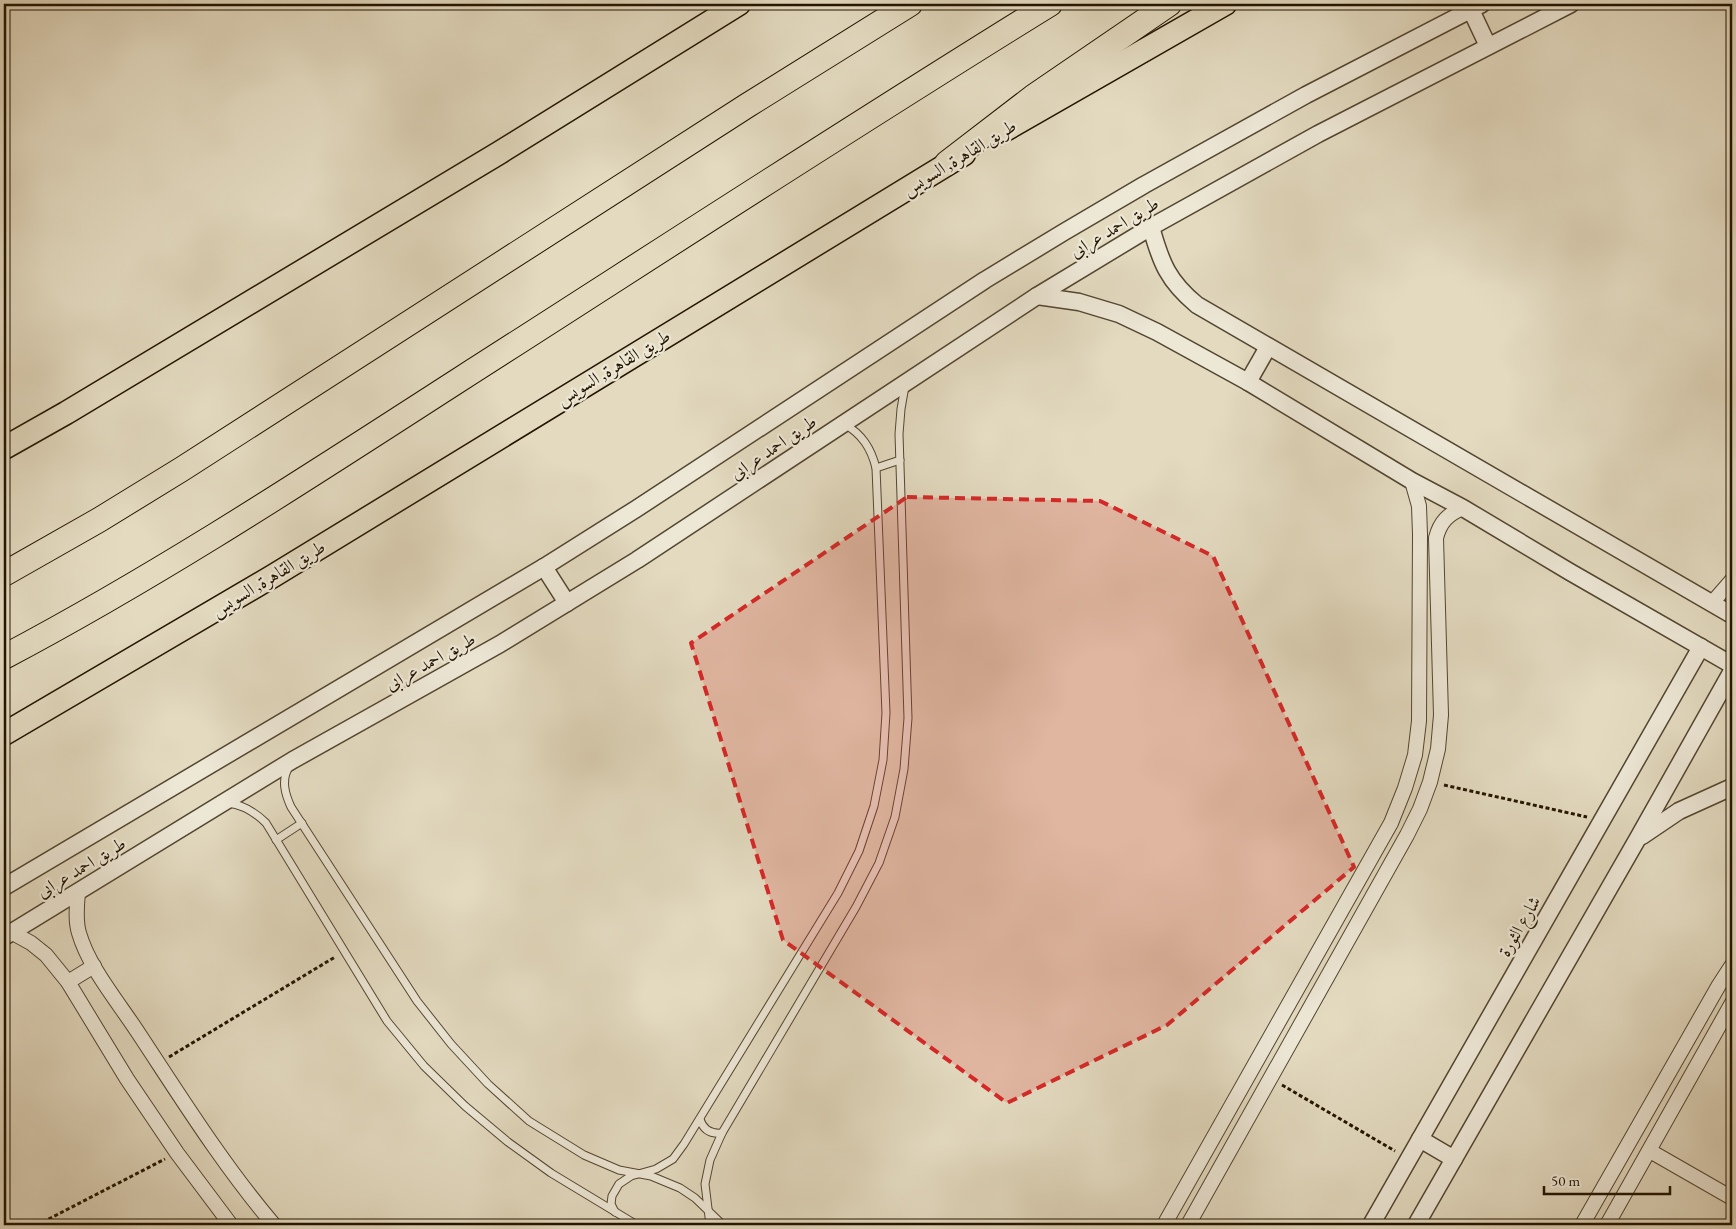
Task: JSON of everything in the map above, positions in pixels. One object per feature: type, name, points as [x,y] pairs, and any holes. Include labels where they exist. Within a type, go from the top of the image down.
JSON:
[{"type":"highway","points":[[4,574],[99,520],[182,469],[748,105],[910,4]]},
{"type":"highway","points":[[4,657],[187,552],[329,464],[896,100],[1050,4]]},
{"type":"highway","points":[[947,163],[1033,97],[1170,4]]},
{"type":"highway","name":"طريق القاهرة, السويس","points":[[4,734],[273,576],[947,163],[1224,4]]},
{"type":"highway","points":[[4,448],[499,153],[735,6]]},
{"type":"street","name":"طريق احمد عرابى","points":[[8,935],[292,760],[432,683],[567,604],[707,516],[1038,296],[1151,227],[1318,134],[1571,4]]},
{"type":"street","name":"طريق احمد عرابى","points":[[4,887],[544,567],[636,510],[985,280],[1064,232],[1152,180],[1298,99],[1477,7]]},
{"type":"street","points":[[1477,7],[1488,46]]},
{"type":"street","points":[[1151,227],[1163,265],[1171,280],[1183,294],[1197,305],[1732,615]]},
{"type":"street","points":[[1038,296],[1079,302],[1119,314],[1157,332],[1248,382],[1412,481],[1463,508],[1732,665]]},
{"type":"street","points":[[1248,382],[1268,347]]},
{"type":"street","points":[[1164,1225],[1391,823],[1405,788],[1414,755],[1419,721],[1420,534],[1419,506],[1412,481]]},
{"type":"street","points":[[1188,1225],[1420,809],[1430,782],[1438,749],[1441,715],[1436,538],[1442,522],[1448,516],[1463,508]]},
{"type":"street","points":[[544,567],[567,604]]},
{"type":"street","points":[[1712,603],[1732,580]]},
{"type":"street","name":"شارع الثورة","points":[[1371,1225],[1701,647]]},
{"type":"street","points":[[1416,1225],[1732,671]]},
{"type":"street","points":[[1638,838],[1679,811],[1732,787]]},
{"type":"street","points":[[78,892],[76,912],[79,933],[94,966],[205,1135],[238,1182],[274,1225]]},
{"type":"street","points":[[8,935],[31,943],[46,955],[68,982],[127,1079],[177,1153],[231,1225]]},
{"type":"street","points":[[1582,1225],[1719,984],[1732,965]]},
{"type":"street","points":[[68,982],[94,966]]},
{"type":"street","points":[[1607,1225],[1727,1026],[1732,1003]]},
{"type":"street","points":[[1420,1139],[1454,1159]]},
{"type":"street","points":[[1650,1151],[1732,1198]]},
{"type":"lane","points":[[710,1225],[705,1184],[710,1160],[722,1133],[856,907],[879,864],[895,817],[904,769],[908,718],[900,460],[900,426],[905,383]]},
{"type":"lane","points":[[615,1212],[611,1204],[615,1190],[624,1179],[656,1169],[673,1159],[700,1119],[838,894],[859,851],[874,806],[883,760],[886,713],[876,468],[872,454],[865,441],[855,430],[844,424]]},
{"type":"lane","points":[[876,468],[900,460]]},
{"type":"lane","points":[[292,760],[285,777],[286,796],[302,823],[417,1001],[451,1044],[488,1084],[529,1121],[584,1155],[619,1170],[663,1180],[680,1188],[695,1198],[723,1225]]},
{"type":"lane","points":[[224,802],[248,808],[258,814],[266,823],[387,1021],[424,1066],[451,1093],[515,1148],[551,1173],[637,1225]]},
{"type":"lane","points":[[276,840],[302,823]]},
{"type":"lane","points":[[700,1119],[708,1131],[722,1133]]},
{"type":"path","points":[[1430,782],[1602,820]]},
{"type":"path","points":[[158,1063],[344,951]]},
{"type":"path","points":[[1271,1078],[1408,1159]]},
{"type":"path","points":[[37,1225],[177,1153]]},
{"type":"highlighted area","points":[[907,497],[1100,501],[1213,556],[1354,867],[1167,1025],[1007,1103],[783,940],[691,643]]}]
